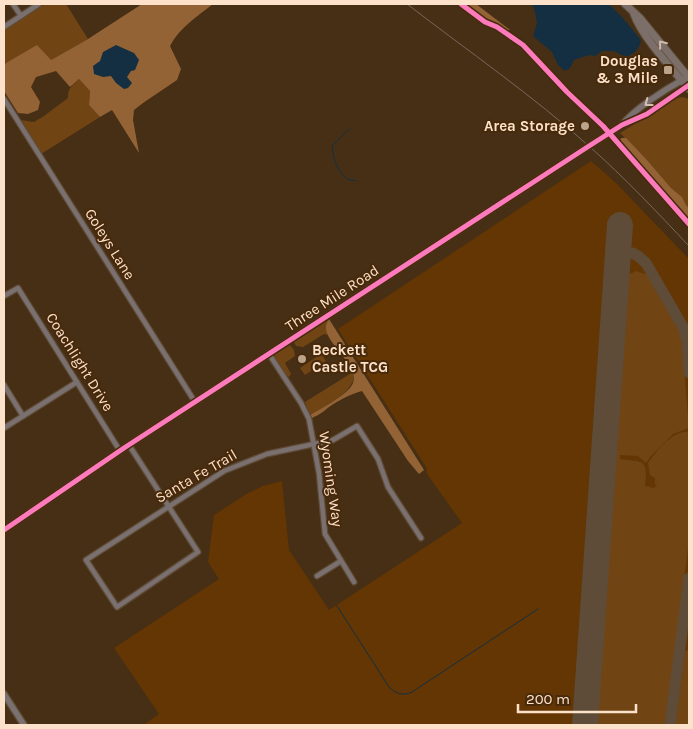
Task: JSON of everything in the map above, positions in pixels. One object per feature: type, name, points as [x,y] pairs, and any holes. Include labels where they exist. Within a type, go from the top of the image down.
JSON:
[{"type":"main road","points":[[625,4],[640,18],[674,58],[686,82]]},
{"type":"main road","points":[[634,14],[636,21],[653,45],[686,82]]},
{"type":"main road","points":[[674,58],[689,67]]},
{"type":"street","points":[[13,4],[20,16]]},
{"type":"street","points":[[4,27],[39,4]]},
{"type":"street","name":"Three Mile Road","points":[[4,530],[129,445],[622,125],[647,114],[677,93],[686,82]]},
{"type":"street","name":"Three Mile Road","points":[[622,125],[626,120],[686,82]]},
{"type":"street","name":"Goleys Lane","points":[[4,99],[195,402]]},
{"type":"street","name":"Coachlight Drive","points":[[4,296],[18,288],[120,451]]},
{"type":"street","name":"Wyoming Way","points":[[269,354],[306,411],[312,428],[325,534],[354,582]]},
{"type":"street","points":[[4,428],[77,382]]},
{"type":"street","points":[[4,385],[23,416]]},
{"type":"street","name":"Santa Fe Trail","points":[[168,506],[198,552],[117,607],[86,560],[168,506],[211,478],[238,464],[266,454],[333,440],[357,426],[378,459],[388,487],[421,538]]},
{"type":"street","points":[[129,445],[168,506]]},
{"type":"street","points":[[318,576],[341,561]]},
{"type":"street","points":[[4,694],[24,725]]},
{"type":"shaded area","points":[[45,4],[66,4],[88,39],[51,60],[6,63],[4,66],[4,30]]},
{"type":"shaded area","points":[[142,4],[213,4],[184,28],[170,46],[181,69],[177,80],[134,110],[133,120],[139,153],[112,110],[100,117],[89,105],[90,91],[79,79],[70,87],[56,71],[36,77],[31,87],[40,102],[38,110],[28,114],[18,113],[4,91],[4,66],[6,63],[37,45],[51,60],[88,39]]},
{"type":"shaded area","points":[[465,4],[476,4],[510,30],[493,24]]},
{"type":"shaded area","points":[[79,79],[90,91],[89,105],[100,117],[41,154],[20,120],[34,122],[44,116],[68,98],[69,90]]},
{"type":"shaded area","points":[[677,98],[689,99],[689,208],[682,197],[671,188],[620,133]]},
{"type":"shaded area","points":[[621,138],[626,138],[671,188],[682,197],[689,208],[689,219],[620,141]]},
{"type":"shaded area","points":[[591,161],[616,183],[689,259],[689,725],[143,725],[159,714],[114,648],[219,579],[208,562],[214,515],[248,493],[263,486],[282,481],[289,550],[329,610],[462,523],[427,474],[426,467],[338,329]]},
{"type":"shaded area","points":[[636,271],[648,275],[680,330],[689,428],[673,434],[646,463],[638,456],[620,455],[620,459],[643,464],[646,471],[645,486],[654,488],[657,485],[655,484],[655,478],[650,475],[648,463],[672,437],[683,432],[689,432],[689,541],[665,725],[594,725],[624,281],[628,275]]},
{"type":"shaded area","points":[[329,319],[326,326],[328,335],[324,334],[303,347],[296,346],[294,342]]},
{"type":"shaded area","points":[[329,319],[424,470],[419,474],[408,461],[362,391],[341,400],[312,418],[310,415],[342,395],[350,388],[354,381],[349,365],[327,333],[326,325]]},
{"type":"shaded area","points":[[290,345],[294,350],[295,356],[285,363],[291,374],[289,377],[274,358],[275,354]]},
{"type":"shaded area","points":[[321,354],[326,361],[305,375],[300,368]]},
{"type":"shaded area","points":[[353,372],[351,385],[346,391],[331,403],[310,415],[305,402]]},
{"type":"shaded area","points":[[689,650],[689,725],[675,725],[685,651]]},
{"type":"water","points":[[532,4],[609,4],[641,40],[638,49],[626,57],[614,51],[602,51],[595,56],[589,55],[574,60],[570,68],[565,71],[558,65],[552,52],[533,36],[537,23]]},
{"type":"water","points":[[116,45],[134,53],[139,60],[135,70],[131,71],[127,77],[132,83],[128,88],[124,89],[111,76],[103,77],[94,74],[93,66],[100,61],[103,52]]},
{"type":"waterway","points":[[349,129],[332,146],[340,172],[347,179],[356,181]]},
{"type":"waterway","points":[[337,606],[389,687],[397,693],[403,694],[412,692],[538,609]]},
{"type":"taxiway","points":[[617,257],[633,253],[646,263],[683,327],[687,341],[689,373]]},
{"type":"taxiway","points":[[670,725],[689,578]]},
{"type":"runway","points":[[585,725],[620,225]]},
{"type":"railway","points":[[407,4],[523,91],[568,128],[628,183],[689,246]]},
{"type":"cycle path","points":[[461,4],[485,22],[497,27],[523,45],[567,92],[603,126],[689,224]]},
{"type":"cycle path","points":[[4,530],[124,448],[589,146],[622,125],[647,114],[689,85]]},
{"type":"place","name":"Douglas & 3 Mile","points":[[668,70]]},
{"type":"place","name":"Area Storage","points":[[585,126]]},
{"type":"place","name":"Beckett Castle TCG","points":[[302,359]]}]
